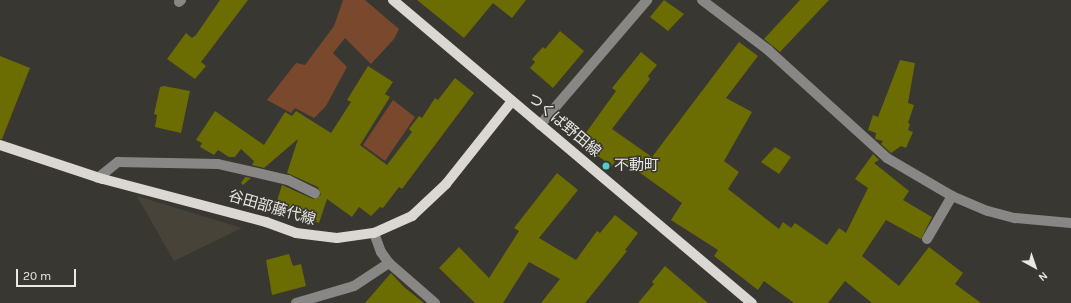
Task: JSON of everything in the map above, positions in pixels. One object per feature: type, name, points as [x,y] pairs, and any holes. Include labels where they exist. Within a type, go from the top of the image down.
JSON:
[{"type":"main road","name":"つくば野田線","points":[[393,0],[752,303]]},
{"type":"main road","name":"谷田部藤代線","points":[[0,145],[98,178],[318,237],[338,238],[374,233],[412,216],[430,202],[512,101]]},
{"type":"street","points":[[540,125],[647,0]]},
{"type":"street","points":[[702,0],[768,50],[887,158],[952,196],[988,211],[1015,218],[1071,223]]},
{"type":"street","points":[[98,178],[118,162],[218,164],[288,180],[315,193]]},
{"type":"street","points":[[927,239],[952,196]]},
{"type":"street","points":[[374,233],[381,252],[389,263],[435,303]]},
{"type":"street","points":[[296,303],[363,282],[389,263]]},
{"type":"shaded area","points":[[343,0],[365,0],[399,29],[394,39],[371,64],[345,38],[333,53],[347,67],[326,106],[314,118],[295,108],[291,113],[267,100],[296,63],[305,65],[334,26]]},
{"type":"shaded area","points":[[393,100],[415,117],[385,161],[363,145]]},
{"type":"shaded area","points":[[137,196],[242,228],[174,261]]},
{"type":"building","points":[[220,0],[248,0],[201,62],[206,66],[195,79],[167,59],[186,33],[192,38],[196,35]]},
{"type":"building","points":[[417,0],[526,0],[512,18],[493,3],[464,38]]},
{"type":"building","points":[[664,0],[684,14],[668,31],[650,17]]},
{"type":"building","points":[[800,0],[829,0],[780,52],[764,39]]},
{"type":"building","points":[[560,31],[584,51],[553,88],[530,68],[535,62],[532,59],[543,47],[545,49]]},
{"type":"building","points":[[739,42],[758,56],[726,98],[752,112],[724,161],[739,172],[728,189],[779,229],[783,222],[791,228],[795,223],[827,245],[839,228],[846,233],[868,188],[855,179],[873,154],[879,160],[874,163],[909,191],[903,200],[932,217],[921,239],[886,220],[862,256],[899,286],[929,247],[963,273],[955,284],[981,303],[872,303],[845,281],[828,303],[794,303],[764,281],[758,290],[714,256],[718,250],[671,220],[682,203],[618,157],[612,166],[581,144],[580,141],[616,91],[612,88],[641,52],[657,65],[648,76],[650,79],[612,129],[652,157]]},
{"type":"building","points":[[0,56],[30,68],[2,139],[0,139]]},
{"type":"building","points":[[900,60],[915,63],[908,103],[914,105],[908,123],[910,124],[908,130],[913,132],[906,148],[901,146],[891,153],[881,144],[883,141],[875,139],[876,133],[868,130],[873,115],[878,117]]},
{"type":"building","points":[[368,66],[393,82],[385,94],[390,97],[360,145],[387,165],[412,132],[409,129],[419,116],[422,118],[435,98],[438,100],[455,78],[474,93],[402,189],[399,187],[383,208],[380,207],[371,216],[359,207],[352,217],[327,199],[319,223],[275,207],[282,185],[313,199],[321,195],[318,187],[287,173],[298,139],[264,168],[252,165],[254,161],[241,149],[235,157],[229,157],[218,150],[214,155],[200,147],[202,143],[196,140],[215,111],[264,145],[285,112],[292,116],[296,111],[331,133],[351,102],[347,100]]},
{"type":"building","points":[[164,86],[190,91],[181,133],[155,127],[157,115],[154,114],[160,87]]},
{"type":"building","points":[[775,147],[791,157],[779,174],[761,162]]},
{"type":"building","points":[[557,173],[578,190],[539,238],[576,260],[597,231],[600,233],[615,215],[638,233],[625,250],[627,251],[585,303],[541,303],[560,279],[529,262],[503,303],[475,303],[439,268],[459,247],[489,278],[519,231],[514,228]]},
{"type":"building","points":[[245,177],[251,178],[243,185],[241,183]]},
{"type":"building","points":[[289,254],[293,266],[301,264],[306,286],[272,295],[266,260]]},
{"type":"building","points":[[665,266],[708,303],[638,303],[654,284],[652,282]]},
{"type":"building","points":[[391,273],[404,287],[424,303],[365,303]]},
{"type":"place","name":"不動町","points":[[606,166]]}]
